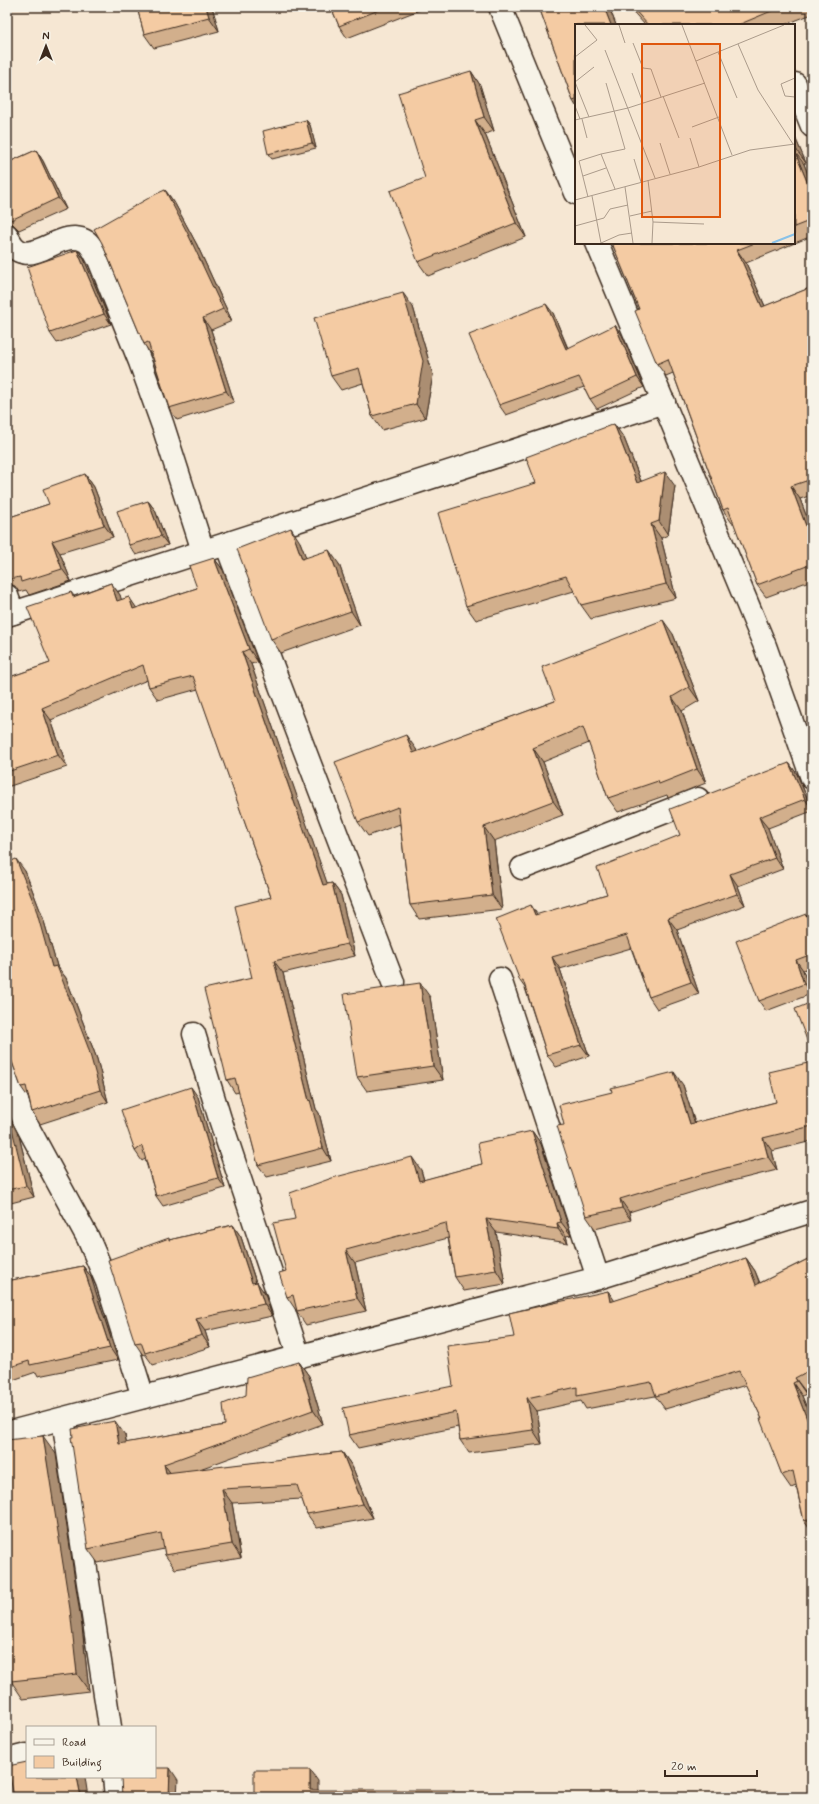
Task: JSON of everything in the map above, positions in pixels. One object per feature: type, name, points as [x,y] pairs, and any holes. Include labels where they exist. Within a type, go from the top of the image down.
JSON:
[{"type":"street","points":[[500,7],[574,181]]},
{"type":"street","points":[[800,82],[812,126]]},
{"type":"street","points":[[7,235],[11,246],[20,253],[30,253],[63,240],[75,239],[85,241],[91,246],[99,260],[140,362],[163,426],[203,551]]},
{"type":"street","points":[[597,244],[765,646],[797,760],[812,778]]},
{"type":"street","points":[[9,608],[226,544],[664,402]]},
{"type":"street","points":[[226,544],[393,982]]},
{"type":"street","points":[[522,868],[715,792]]},
{"type":"street","points":[[500,979],[598,1278]]},
{"type":"street","points":[[194,1034],[220,1119],[299,1357]]},
{"type":"street","points":[[7,1073],[24,1120],[88,1238],[105,1276],[143,1397]]},
{"type":"street","points":[[7,1433],[598,1278],[812,1211]]},
{"type":"street","points":[[63,1419],[110,1726]]},
{"type":"street","points":[[7,1760],[26,1755]]},
{"type":"street","points":[[114,1778],[116,1797]]},
{"type":"building","points":[[137,7],[206,7],[209,17],[144,34]]},
{"type":"building","points":[[331,7],[386,7],[339,26]]},
{"type":"building","points":[[539,7],[604,7],[611,24],[575,24],[575,100],[573,101]]},
{"type":"building","points":[[632,7],[781,7],[740,24],[647,24]]},
{"type":"building","points":[[471,71],[484,117],[475,120],[516,223],[418,262],[390,191],[425,178],[398,93]]},
{"type":"building","points":[[306,120],[312,143],[268,154],[263,131]]},
{"type":"building","points":[[36,150],[58,198],[11,220],[7,215],[7,163]]},
{"type":"building","points":[[795,152],[812,194],[812,220],[795,227]]},
{"type":"building","points":[[165,190],[188,234],[223,309],[203,318],[226,391],[169,408],[148,342],[144,344],[102,243],[94,229]]},
{"type":"building","points":[[612,244],[752,244],[737,250],[762,307],[812,287],[812,479],[791,486],[812,542],[812,564],[757,585],[728,508],[723,510],[668,359],[657,364],[635,311],[639,309]]},
{"type":"building","points":[[77,250],[104,314],[50,333],[27,267]]},
{"type":"building","points":[[403,293],[423,361],[416,404],[372,416],[359,368],[331,376],[314,318]]},
{"type":"building","points":[[546,304],[566,349],[615,325],[637,377],[590,399],[579,377],[499,405],[469,335]]},
{"type":"building","points":[[614,424],[637,483],[665,472],[659,521],[651,524],[666,584],[581,605],[566,576],[466,606],[438,513],[536,483],[526,457]]},
{"type":"building","points":[[85,474],[104,525],[52,541],[62,569],[21,582],[20,577],[10,579],[7,575],[7,518],[49,504],[43,489]]},
{"type":"building","points":[[148,501],[161,536],[129,545],[117,511]]},
{"type":"building","points":[[291,528],[302,559],[329,550],[351,611],[271,639],[237,549]]},
{"type":"building","points":[[214,558],[249,649],[242,652],[323,885],[332,883],[347,944],[274,961],[309,1101],[310,1100],[323,1148],[258,1165],[235,1078],[227,1080],[204,989],[252,978],[235,906],[271,897],[193,676],[149,687],[143,665],[42,708],[58,755],[7,772],[7,678],[50,663],[27,607],[71,592],[73,597],[111,583],[117,601],[129,597],[133,609],[197,588],[189,566]]},
{"type":"building","points":[[663,620],[689,687],[672,697],[697,769],[659,784],[658,781],[608,798],[583,727],[533,748],[553,801],[484,827],[492,895],[410,905],[398,807],[358,822],[335,762],[406,735],[413,753],[555,701],[542,667]]},
{"type":"building","points":[[789,763],[805,799],[759,817],[775,858],[730,874],[737,894],[668,918],[691,982],[649,997],[627,935],[552,957],[581,1045],[547,1055],[523,980],[520,981],[496,919],[531,905],[535,915],[607,894],[597,868],[680,835],[670,809]]},
{"type":"building","points":[[16,859],[35,906],[52,967],[57,966],[88,1047],[100,1090],[32,1112],[26,1086],[21,1087],[10,1056],[7,1052],[7,863]]},
{"type":"building","points":[[806,914],[812,931],[812,954],[796,960],[804,984],[759,1001],[736,941]]},
{"type":"building","points":[[420,983],[433,1066],[357,1077],[344,994]]},
{"type":"building","points":[[812,1002],[812,1053],[795,1009]]},
{"type":"building","points":[[812,1062],[812,1126],[763,1138],[768,1157],[703,1174],[620,1199],[622,1208],[586,1216],[557,1126],[564,1125],[559,1105],[612,1092],[611,1088],[674,1072],[690,1124],[776,1102],[769,1072]]},
{"type":"building","points":[[191,1087],[218,1178],[156,1196],[142,1146],[135,1151],[121,1110]]},
{"type":"building","points":[[7,1117],[11,1125],[26,1186],[7,1190]]},
{"type":"building","points":[[532,1131],[561,1222],[557,1223],[558,1229],[486,1219],[496,1270],[455,1277],[446,1223],[346,1250],[357,1298],[297,1311],[293,1295],[287,1297],[279,1273],[286,1271],[273,1223],[295,1219],[290,1193],[332,1178],[412,1157],[419,1181],[482,1164],[478,1143]]},
{"type":"building","points":[[233,1225],[252,1283],[257,1282],[264,1304],[196,1319],[202,1335],[145,1353],[141,1342],[135,1343],[108,1260],[169,1238],[169,1240]]},
{"type":"building","points":[[812,1257],[812,1369],[795,1378],[797,1381],[793,1383],[812,1432],[812,1519],[804,1521],[793,1471],[782,1475],[760,1419],[762,1419],[739,1371],[656,1396],[651,1382],[577,1396],[577,1387],[527,1398],[533,1430],[460,1440],[456,1412],[349,1435],[343,1408],[453,1386],[447,1346],[514,1337],[509,1313],[608,1291],[610,1302],[746,1258],[756,1285]]},
{"type":"building","points":[[83,1266],[110,1348],[30,1365],[29,1361],[7,1368],[7,1281]]},
{"type":"building","points":[[299,1362],[313,1410],[164,1464],[166,1473],[342,1452],[363,1504],[307,1514],[297,1485],[222,1489],[232,1544],[165,1555],[161,1533],[88,1549],[71,1437],[73,1437],[72,1429],[115,1421],[119,1444],[225,1425],[223,1404],[246,1395],[247,1377]]},
{"type":"building","points":[[43,1436],[70,1609],[77,1674],[11,1681],[7,1647],[7,1440]]},
{"type":"building","points":[[26,1762],[26,1778],[77,1778],[81,1797],[14,1797],[8,1766]]},
{"type":"building","points":[[156,1768],[170,1768],[169,1797],[122,1797],[121,1778],[156,1778]]},
{"type":"building","points":[[254,1770],[310,1770],[310,1790],[454,1790],[454,1795],[543,1793],[543,1797],[254,1797]]}]
